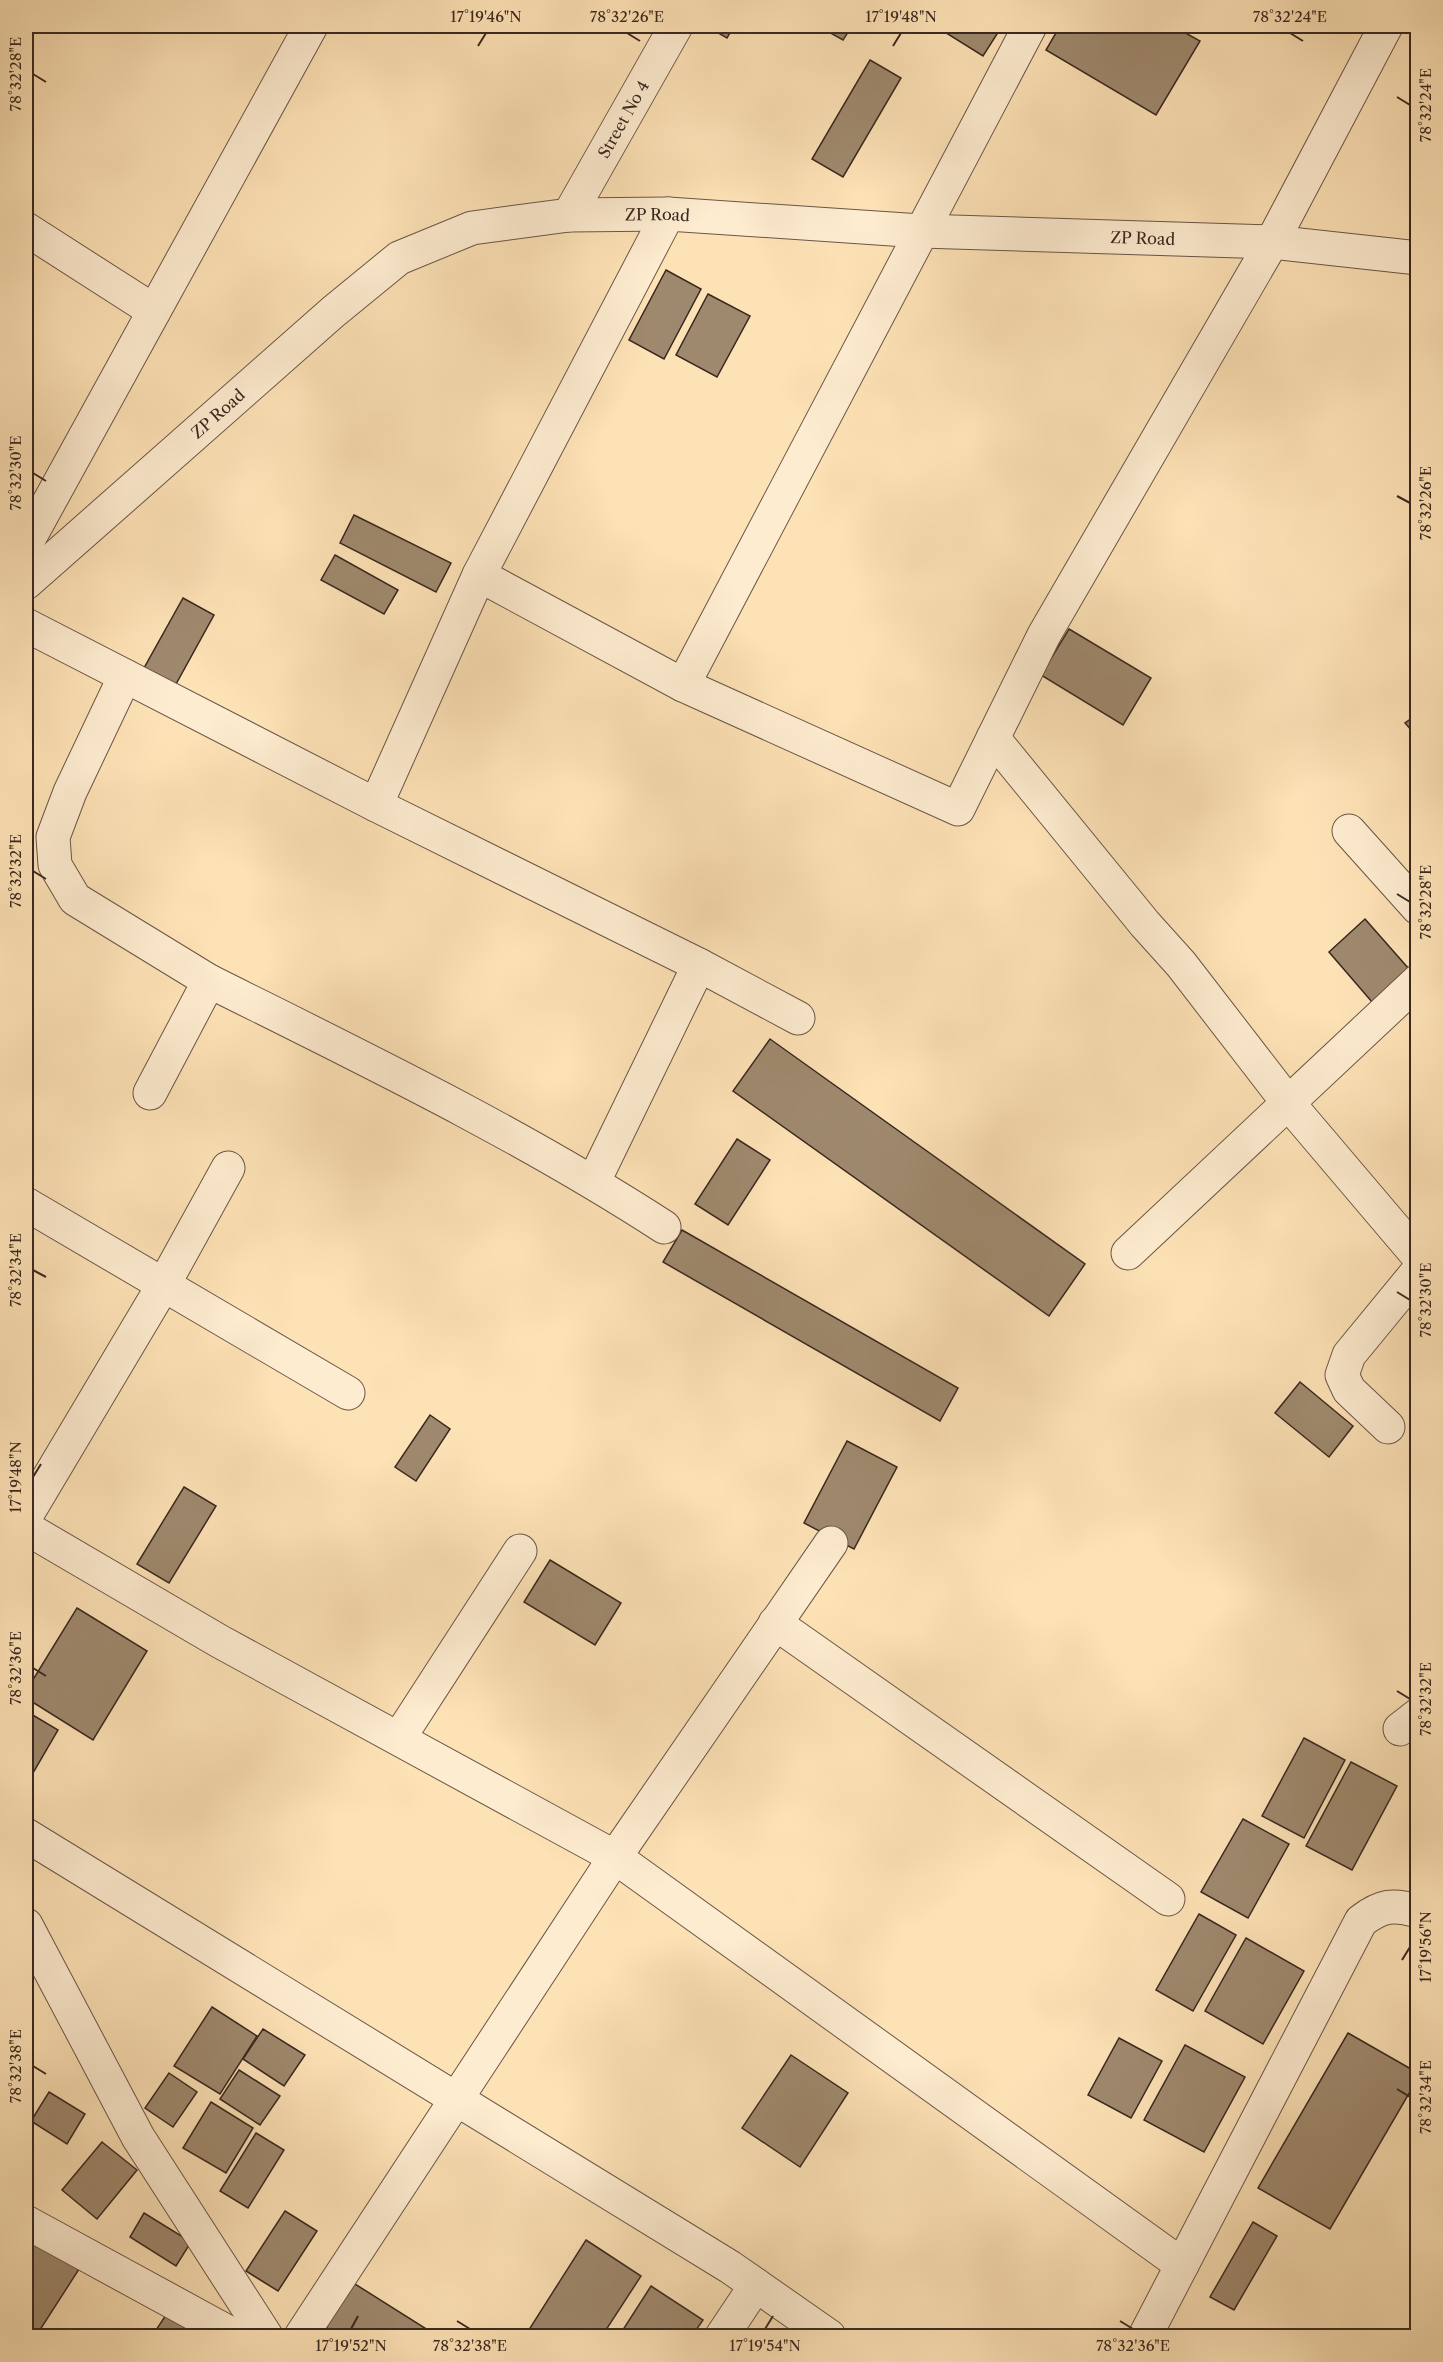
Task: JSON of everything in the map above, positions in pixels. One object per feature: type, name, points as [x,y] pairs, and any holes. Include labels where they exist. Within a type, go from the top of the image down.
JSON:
[{"type":"street","points":[[26,544],[311,26]]},
{"type":"street","name":"Street No 4","points":[[569,215],[676,26]]},
{"type":"street","points":[[683,685],[1030,26]]},
{"type":"street","points":[[479,575],[683,685],[958,809],[1044,635],[1272,242],[1386,26]]},
{"type":"street","points":[[376,805],[479,575],[668,214]]},
{"type":"street","name":"ZP Road","points":[[26,583],[333,312],[399,258],[472,228],[569,215],[668,214],[921,231],[1272,242],[1418,258]]},
{"type":"street","points":[[26,229],[154,311]]},
{"type":"street","points":[[26,625],[376,805],[699,964],[798,1018]]},
{"type":"street","points":[[125,676],[70,792],[53,837],[55,865],[75,899],[209,981],[471,1112],[594,1181],[664,1227]]},
{"type":"street","points":[[993,738],[1144,924],[1180,964],[1289,1104],[1418,1256]]},
{"type":"street","points":[[1349,831],[1418,908]]},
{"type":"street","points":[[594,1181],[699,964]]},
{"type":"street","points":[[150,1093],[209,981]]},
{"type":"street","points":[[1128,1253],[1418,981]]},
{"type":"street","points":[[26,1516],[164,1284],[228,1168]]},
{"type":"street","points":[[26,1204],[348,1393]]},
{"type":"street","points":[[1388,1427],[1349,1390],[1342,1375],[1349,1355],[1418,1271]]},
{"type":"street","points":[[26,1528],[219,1641],[615,1857],[1182,2265]]},
{"type":"street","points":[[301,2337],[615,1857],[831,1542]]},
{"type":"street","points":[[399,1738],[520,1551]]},
{"type":"street","points":[[775,1623],[1168,1899]]},
{"type":"street","points":[[26,1835],[756,2285],[829,2337]]},
{"type":"street","points":[[1145,2337],[1361,1921],[1378,1908],[1400,1906],[1418,1911]]},
{"type":"street","points":[[26,1925],[138,2137],[266,2337]]},
{"type":"street","points":[[26,2222],[235,2337]]},
{"type":"street","points":[[722,2337],[756,2285]]},
{"type":"building","points":[[706,26],[734,26],[727,38]]},
{"type":"building","points":[[818,26],[852,26],[843,40]]},
{"type":"building","points":[[935,26],[983,26],[997,34],[983,56]]},
{"type":"building","points":[[1060,26],[1173,26],[1200,41],[1156,115],[1046,50]]},
{"type":"building","points":[[870,60],[901,78],[843,177],[812,159]]},
{"type":"building","points":[[666,270],[701,289],[664,359],[629,340]]},
{"type":"building","points":[[708,294],[750,316],[717,377],[676,355]]},
{"type":"building","points":[[354,515],[451,563],[436,592],[340,543]]},
{"type":"building","points":[[335,555],[398,590],[384,614],[321,580]]},
{"type":"building","points":[[183,598],[214,615],[170,695],[139,677]]},
{"type":"building","points":[[1069,629],[1151,678],[1123,725],[1041,675]]},
{"type":"building","points":[[1418,714],[1418,738],[1405,723]]},
{"type":"building","points":[[1365,919],[1409,969],[1372,1002],[1329,952]]},
{"type":"building","points":[[770,1039],[1085,1264],[1049,1316],[733,1091]]},
{"type":"building","points":[[737,1139],[770,1160],[728,1225],[695,1204]]},
{"type":"building","points":[[682,1230],[958,1388],[940,1421],[663,1262]]},
{"type":"building","points":[[1300,1382],[1353,1426],[1329,1457],[1275,1413]]},
{"type":"building","points":[[430,1415],[450,1429],[416,1481],[395,1467]]},
{"type":"building","points":[[847,1441],[897,1467],[854,1549],[804,1523]]},
{"type":"building","points":[[184,1487],[216,1506],[169,1583],[137,1564]]},
{"type":"building","points":[[550,1560],[621,1603],[595,1645],[524,1602]]},
{"type":"building","points":[[77,1608],[147,1651],[93,1740],[26,1698],[26,1691]]},
{"type":"building","points":[[26,1711],[58,1730],[26,1785]]},
{"type":"building","points":[[1304,1738],[1345,1760],[1304,1838],[1262,1816]]},
{"type":"building","points":[[1351,1762],[1397,1786],[1352,1870],[1306,1846]]},
{"type":"building","points":[[1243,1819],[1289,1844],[1248,1918],[1201,1892]]},
{"type":"building","points":[[1199,1914],[1236,1935],[1193,2011],[1156,1990]]},
{"type":"building","points":[[1246,1938],[1304,1971],[1263,2044],[1205,2011]]},
{"type":"building","points":[[212,2007],[257,2036],[220,2094],[174,2066]]},
{"type":"building","points":[[263,2029],[305,2055],[284,2086],[243,2059]]},
{"type":"building","points":[[1348,2033],[1418,2073],[1418,2078],[1330,2229],[1258,2188]]},
{"type":"building","points":[[1119,2038],[1162,2061],[1131,2118],[1088,2095]]},
{"type":"building","points":[[1185,2045],[1245,2077],[1204,2152],[1144,2120]]},
{"type":"building","points":[[791,2055],[848,2093],[800,2167],[742,2128]]},
{"type":"building","points":[[239,2070],[280,2096],[260,2125],[220,2099]]},
{"type":"building","points":[[169,2073],[197,2092],[173,2127],[145,2108]]},
{"type":"building","points":[[49,2092],[85,2114],[67,2144],[31,2121]]},
{"type":"building","points":[[211,2102],[253,2128],[226,2173],[183,2148]]},
{"type":"building","points":[[256,2133],[284,2150],[248,2208],[220,2191]]},
{"type":"building","points":[[102,2142],[137,2170],[97,2219],[62,2190]]},
{"type":"building","points":[[285,2211],[317,2231],[278,2291],[246,2271]]},
{"type":"building","points":[[144,2213],[191,2242],[176,2266],[130,2237]]},
{"type":"building","points":[[1253,2222],[1277,2236],[1234,2310],[1210,2297]]},
{"type":"building","points":[[32,2235],[81,2266],[36,2336],[26,2336],[26,2246]]},
{"type":"building","points":[[586,2240],[641,2276],[602,2336],[525,2336]]},
{"type":"building","points":[[347,2279],[436,2335],[340,2336],[319,2323]]},
{"type":"building","points":[[651,2286],[703,2320],[692,2336],[619,2336]]},
{"type":"building","points":[[168,2312],[207,2336],[152,2336]]}]
